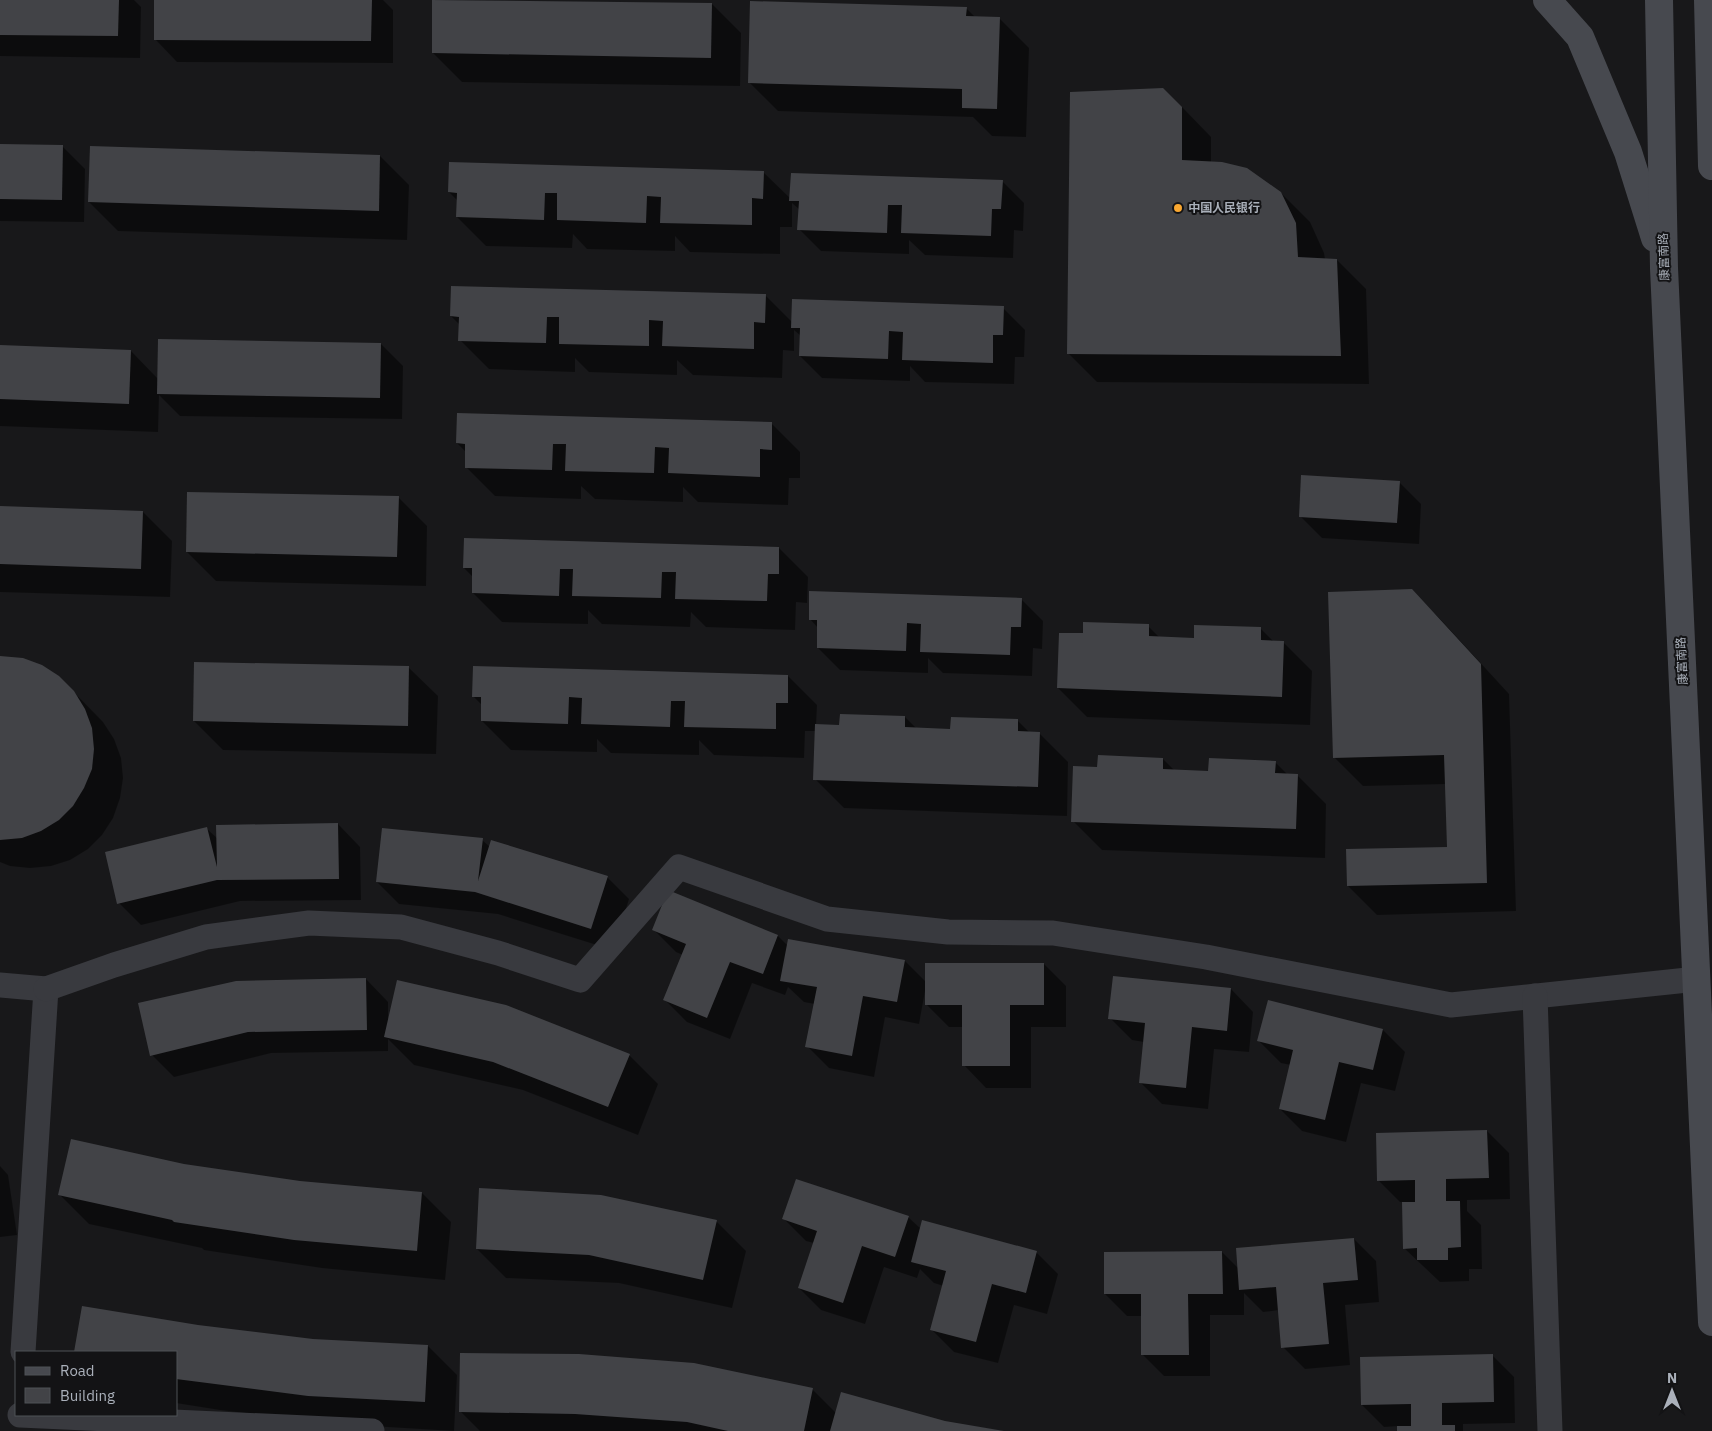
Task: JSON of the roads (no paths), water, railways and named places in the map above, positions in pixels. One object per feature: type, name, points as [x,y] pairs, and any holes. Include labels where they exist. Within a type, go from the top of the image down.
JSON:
[{"type":"main road","points":[[1548,0],[1580,38],[1628,152],[1664,268]]},
{"type":"main road","name":"康富南路","points":[[1659,0],[1664,268],[1712,1322]]},
{"type":"main road","points":[[1708,0],[1712,166]]},
{"type":"street","points":[[0,985],[46,989],[114,965],[206,937],[309,923],[401,927],[498,953],[580,980],[679,867],[827,919],[948,932],[1053,933],[1206,958],[1451,1005],[1697,979]]},
{"type":"street","points":[[23,1351],[46,989]]},
{"type":"street","points":[[1535,996],[1550,1431]]},
{"type":"street","points":[[0,1414],[15,1415]]},
{"type":"street","points":[[18,1416],[18,1431]]},
{"type":"street","points":[[40,1416],[372,1431]]},
{"type":"place","name":"中国人民银行","points":[[1178,208]]}]
